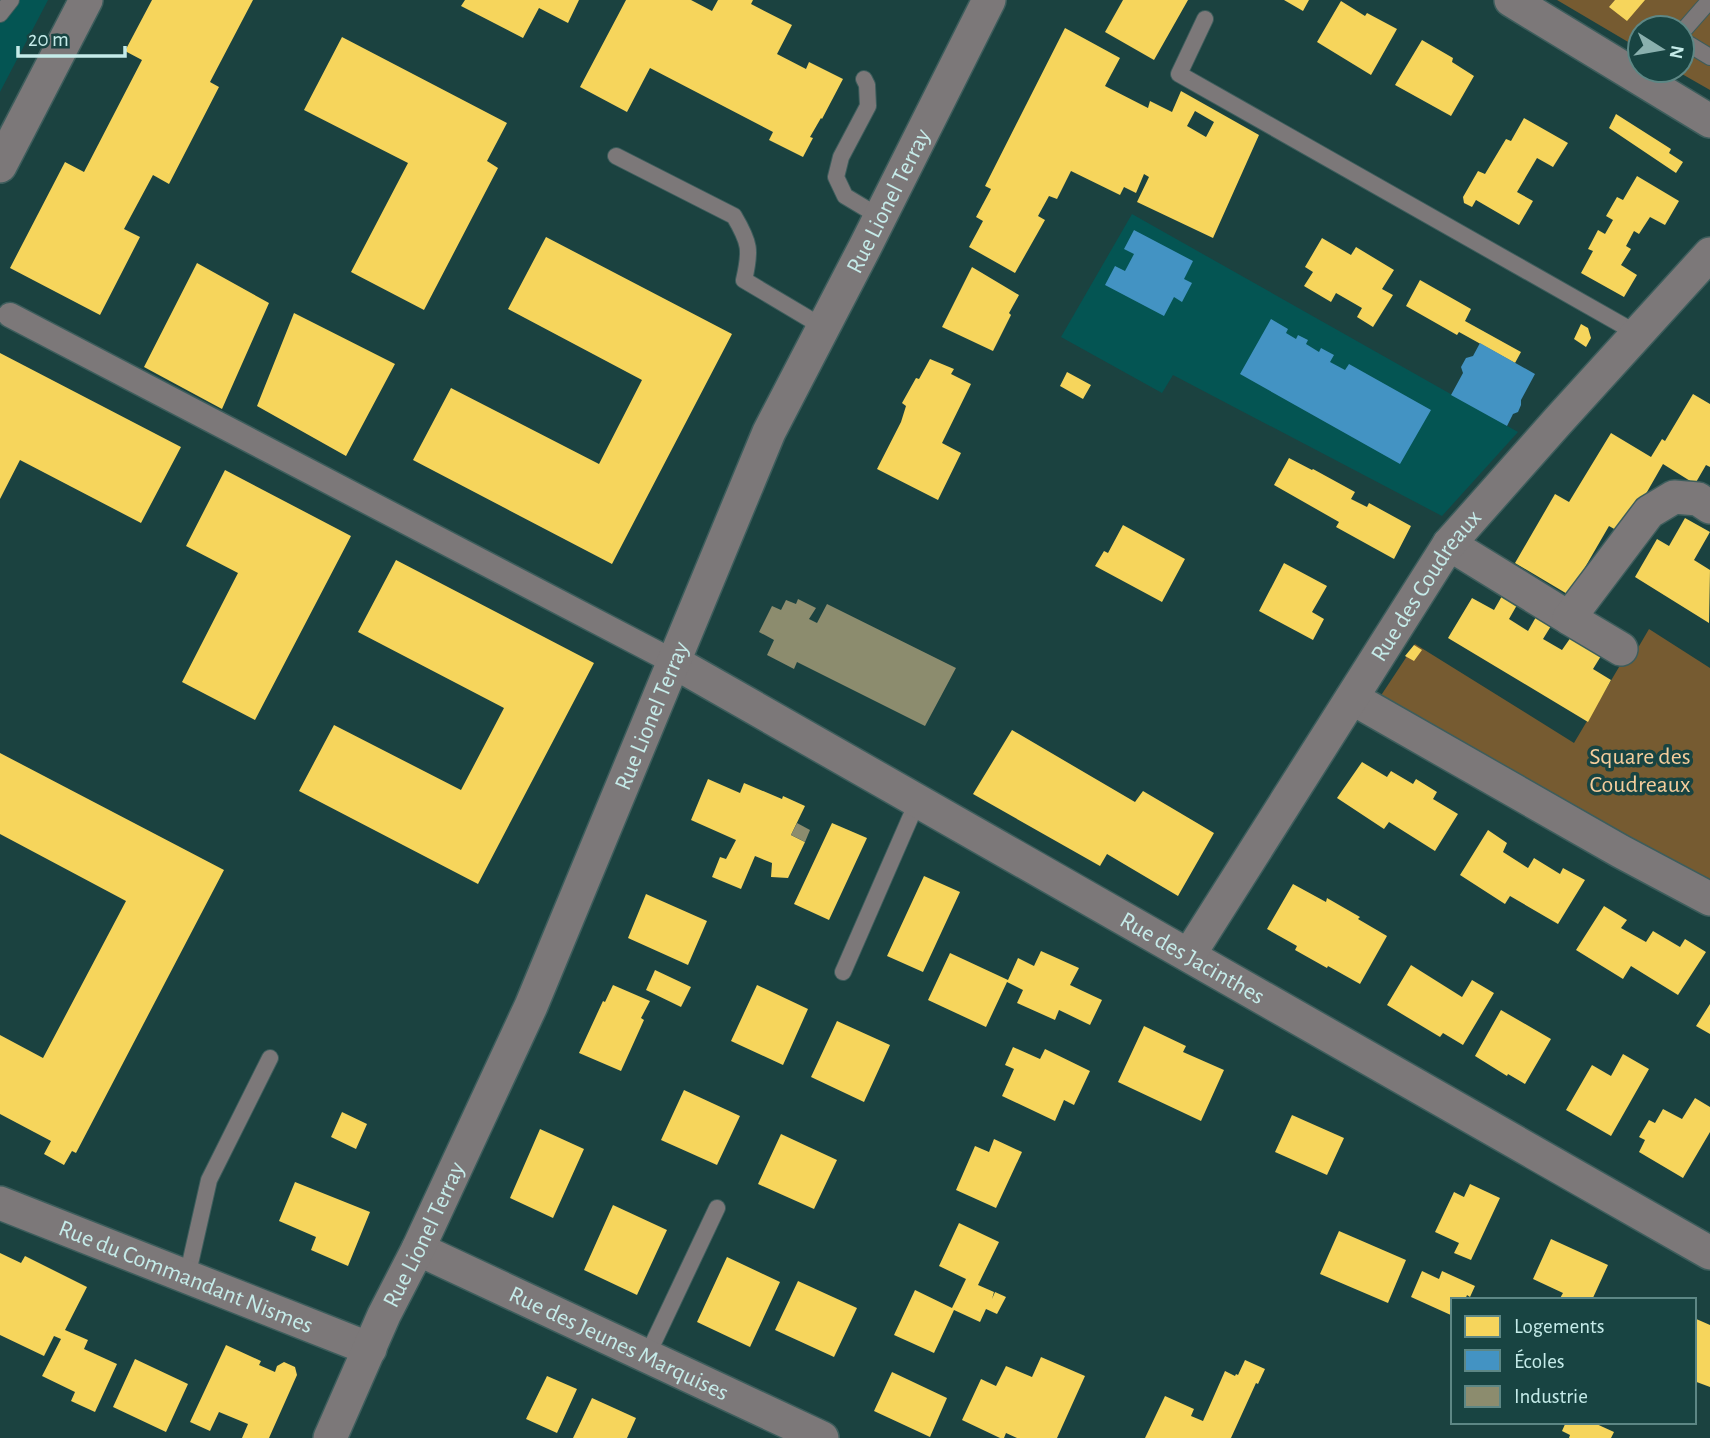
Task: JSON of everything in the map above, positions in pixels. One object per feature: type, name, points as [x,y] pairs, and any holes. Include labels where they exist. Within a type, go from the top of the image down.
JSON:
[{"type":"street","points":[[0,166],[86,0]]},
{"type":"street","name":"Rue Lionel Terray","points":[[330,1438],[384,1315],[418,1249],[531,1006],[769,432],[989,0]]},
{"type":"street","points":[[1511,0],[1710,121]]},
{"type":"street","name":"Rue des Coudreaux","points":[[1189,955],[1449,544],[1710,254]]},
{"type":"street","points":[[10,314],[674,662]]},
{"type":"street","points":[[1569,618],[1649,512],[1674,498],[1698,499],[1710,507]]},
{"type":"street","points":[[1449,544],[1621,649]]},
{"type":"street","name":"Rue des Jacinthes","points":[[674,662],[1710,1253]]},
{"type":"street","points":[[1352,698],[1620,851],[1710,899]]},
{"type":"street","name":"Rue du Commandant Nismes","points":[[0,1203],[370,1349]]},
{"type":"street","name":"Rue des Jeunes Marquises","points":[[418,1249],[822,1438]]},
{"type":"lane","points":[[0,15],[11,0]]},
{"type":"lane","points":[[1696,16],[1710,0]]},
{"type":"lane","points":[[1205,19],[1179,74],[1638,334]]},
{"type":"lane","points":[[864,79],[868,106],[841,158],[836,177],[845,196],[880,217]]},
{"type":"lane","points":[[616,156],[734,216],[746,235],[750,254],[744,281],[823,327]]},
{"type":"lane","points":[[842,972],[918,800]]},
{"type":"lane","points":[[187,1277],[209,1180],[270,1058]]},
{"type":"lane","points":[[648,1356],[717,1208]]},
{"type":"shaded area","points":[[0,0],[48,0],[0,92]]},
{"type":"shaded area","points":[[1132,214],[1518,432],[1442,516],[1173,375],[1162,393],[1061,337]]},
{"type":"green space","points":[[1557,0],[1710,0],[1710,90],[1696,82],[1696,14],[1626,14],[1626,41]]},
{"type":"green space","name":"Square des Coudreaux","points":[[1649,629],[1710,668],[1710,888],[1376,703],[1415,644],[1574,743],[1622,662],[1628,665]]},
{"type":"building: Logements","points":[[152,0],[253,0],[210,82],[219,87],[169,184],[153,175],[124,229],[140,237],[100,315],[10,268],[65,162],[84,172],[142,60],[125,51]]},
{"type":"building: Logements","points":[[465,0],[579,0],[568,23],[539,8],[523,38],[461,6]]},
{"type":"building: Logements","points":[[626,0],[691,0],[712,11],[718,0],[753,0],[751,4],[792,25],[777,54],[806,69],[809,62],[843,79],[810,137],[813,138],[803,157],[769,140],[773,132],[650,68],[627,112],[580,87]]},
{"type":"building: Logements","points":[[1123,0],[1188,0],[1154,60],[1105,32]]},
{"type":"building: Logements","points":[[1284,0],[1309,0],[1303,11]]},
{"type":"building: Logements","points":[[1615,0],[1645,0],[1633,14],[1626,14],[1626,20],[1609,7]]},
{"type":"building: Logements","points":[[1341,1],[1365,16],[1367,13],[1397,29],[1371,75],[1317,42]]},
{"type":"building: Logements","points":[[1065,28],[1120,58],[1105,86],[1148,108],[1150,101],[1172,112],[1181,91],[1259,135],[1213,238],[1137,202],[1149,177],[1144,174],[1136,193],[1124,187],[1120,195],[1071,171],[1057,199],[1049,196],[1038,216],[1045,220],[1015,273],[969,247],[983,221],[976,217],[991,189],[985,186]],"holes":[[[1195,111],[1214,122],[1206,137],[1187,126]]]},
{"type":"building: Logements","points":[[342,37],[507,123],[487,161],[498,168],[424,310],[351,272],[408,163],[304,110]]},
{"type":"building: Logements","points":[[1422,40],[1453,58],[1452,62],[1474,76],[1451,116],[1395,85]]},
{"type":"building: Logements","points":[[1616,114],[1671,149],[1669,153],[1683,162],[1676,173],[1609,128]]},
{"type":"building: Logements","points":[[1524,118],[1568,143],[1553,167],[1537,158],[1517,192],[1533,201],[1519,225],[1476,200],[1472,207],[1464,203],[1463,197],[1478,171],[1485,174],[1506,139],[1511,141]]},
{"type":"building: Logements","points":[[1637,176],[1679,201],[1665,225],[1650,217],[1639,234],[1634,231],[1626,246],[1631,249],[1621,265],[1637,275],[1624,297],[1581,273],[1593,251],[1588,249],[1598,230],[1605,234],[1613,220],[1606,216],[1617,197],[1623,200]]},
{"type":"building: Logements","points":[[546,237],[732,334],[612,564],[413,460],[451,388],[599,464],[642,380],[508,309]]},
{"type":"building: Logements","points":[[1322,238],[1351,255],[1356,247],[1394,270],[1382,289],[1393,295],[1373,327],[1357,317],[1362,308],[1336,293],[1331,302],[1304,286],[1313,272],[1305,267]]},
{"type":"building: Logements","points":[[197,263],[269,303],[222,409],[144,367]]},
{"type":"building: Logements","points":[[972,267],[1019,295],[993,351],[942,327]]},
{"type":"building: Logements","points":[[1420,280],[1471,309],[1465,321],[1521,352],[1515,363],[1406,306]]},
{"type":"building: Logements","points":[[294,313],[395,364],[346,456],[257,406]]},
{"type":"building: Logements","points":[[1581,324],[1588,328],[1591,338],[1586,347],[1574,339]]},
{"type":"building: Logements","points":[[0,353],[181,447],[141,523],[20,460],[0,499]]},
{"type":"building: Logements","points":[[930,359],[954,369],[951,374],[971,384],[942,443],[961,453],[938,500],[877,469],[901,422],[906,406],[902,403]]},
{"type":"building: Logements","points":[[1067,372],[1091,385],[1083,399],[1060,386]]},
{"type":"building: Logements","points":[[1693,394],[1710,404],[1710,467],[1706,465],[1695,484],[1663,464],[1623,534],[1609,526],[1569,595],[1515,563],[1555,494],[1569,502],[1611,433],[1651,457],[1662,439],[1665,441]]},
{"type":"building: Logements","points":[[1289,458],[1355,492],[1351,499],[1367,507],[1369,503],[1411,526],[1394,559],[1336,527],[1339,522],[1274,485]]},
{"type":"building: Logements","points":[[225,470],[351,536],[255,720],[182,682],[238,573],[186,546]]},
{"type":"building: Logements","points":[[1685,518],[1710,532],[1694,560],[1710,570],[1709,623],[1635,577],[1657,539],[1669,546]]},
{"type":"building: Logements","points":[[1123,525],[1185,559],[1162,602],[1095,566],[1104,551],[1108,553]]},
{"type":"building: Logements","points":[[396,560],[594,663],[478,884],[299,791],[334,725],[461,790],[504,708],[358,632]]},
{"type":"building: Logements","points":[[1284,563],[1327,586],[1312,612],[1324,619],[1313,640],[1259,611]]},
{"type":"building: Logements","points":[[1502,596],[1517,605],[1509,619],[1528,631],[1536,617],[1551,626],[1543,639],[1562,650],[1571,637],[1601,656],[1593,669],[1611,680],[1588,722],[1448,638],[1472,598],[1494,610]]},
{"type":"building: Logements","points":[[1414,645],[1422,650],[1414,661],[1405,656]]},
{"type":"building: Logements","points":[[1012,730],[1135,802],[1143,791],[1214,833],[1178,896],[1107,854],[1100,866],[973,794]]},
{"type":"building: Logements","points":[[0,753],[224,870],[76,1153],[72,1151],[64,1165],[44,1154],[51,1141],[0,1114],[0,1035],[43,1058],[126,901],[0,834]]},
{"type":"building: Logements","points":[[1362,762],[1387,777],[1391,771],[1413,784],[1416,779],[1437,792],[1433,799],[1458,814],[1435,851],[1389,822],[1384,829],[1337,798]]},
{"type":"building: Logements","points":[[708,779],[740,793],[744,783],[805,806],[791,835],[805,842],[788,878],[771,877],[772,863],[755,856],[741,889],[712,877],[720,857],[726,859],[736,840],[691,820]]},
{"type":"building: Logements","points":[[832,823],[867,838],[829,920],[794,904]]},
{"type":"building: Logements","points":[[1488,830],[1507,843],[1503,852],[1528,868],[1534,858],[1560,874],[1563,868],[1585,880],[1558,924],[1510,896],[1505,904],[1460,875]]},
{"type":"building: Logements","points":[[924,876],[960,892],[923,972],[887,956]]},
{"type":"building: Logements","points":[[1293,884],[1326,902],[1327,898],[1387,936],[1360,984],[1295,950],[1297,946],[1267,929]]},
{"type":"building: Logements","points":[[646,894],[707,921],[688,965],[628,938]]},
{"type":"building: Logements","points":[[1604,906],[1627,920],[1621,928],[1646,942],[1653,931],[1680,947],[1685,939],[1706,952],[1678,995],[1631,966],[1623,979],[1576,950]]},
{"type":"building: Logements","points":[[1041,951],[1079,968],[1070,985],[1102,1000],[1090,1025],[1059,1010],[1055,1020],[1017,1003],[1023,990],[1007,982],[986,1027],[928,1000],[950,953],[1008,980],[1018,958],[1034,966]]},
{"type":"building: Logements","points":[[1411,965],[1462,997],[1472,980],[1494,993],[1463,1045],[1443,1033],[1440,1037],[1387,1005]]},
{"type":"building: Logements","points":[[655,970],[691,987],[681,1007],[646,990]]},
{"type":"building: Logements","points":[[613,985],[650,1001],[621,1071],[579,1053]]},
{"type":"building: Logements","points":[[757,985],[808,1009],[783,1065],[731,1041]]},
{"type":"building: Logements","points":[[1710,1004],[1710,1034],[1696,1026]]},
{"type":"building: Logements","points":[[1501,1010],[1551,1039],[1525,1084],[1475,1056]]},
{"type":"building: Logements","points":[[837,1021],[890,1045],[864,1102],[811,1077]]},
{"type":"building: Logements","points":[[1144,1026],[1186,1046],[1183,1052],[1224,1070],[1201,1121],[1118,1082]]},
{"type":"building: Logements","points":[[1013,1047],[1040,1059],[1045,1049],[1090,1071],[1074,1105],[1064,1100],[1055,1121],[1002,1096],[1014,1069],[1005,1065]]},
{"type":"building: Logements","points":[[1623,1054],[1649,1069],[1611,1136],[1566,1110],[1592,1065],[1611,1076]]},
{"type":"building: Logements","points":[[684,1090],[740,1116],[717,1165],[661,1140]]},
{"type":"building: Logements","points":[[1695,1098],[1710,1107],[1710,1132],[1683,1178],[1639,1152],[1645,1140],[1639,1137],[1649,1120],[1655,1123],[1663,1109],[1682,1119]]},
{"type":"building: Logements","points":[[342,1112],[367,1124],[356,1149],[331,1137]]},
{"type":"building: Logements","points":[[1292,1115],[1344,1138],[1327,1175],[1275,1152]]},
{"type":"building: Logements","points":[[540,1129],[584,1149],[553,1218],[510,1198]]},
{"type":"building: Logements","points":[[781,1134],[837,1160],[814,1209],[758,1184]]},
{"type":"building: Logements","points":[[994,1139],[1022,1152],[996,1208],[956,1190],[975,1146],[989,1152]]},
{"type":"building: Logements","points":[[295,1182],[370,1212],[348,1266],[311,1250],[316,1237],[279,1221]]},
{"type":"building: Logements","points":[[1470,1184],[1500,1198],[1471,1260],[1454,1253],[1459,1243],[1435,1232],[1454,1192],[1464,1197]]},
{"type":"building: Logements","points":[[613,1205],[667,1230],[637,1295],[584,1270]]},
{"type":"building: Logements","points":[[959,1223],[999,1242],[978,1285],[994,1292],[992,1299],[995,1292],[1006,1297],[997,1314],[986,1309],[980,1322],[954,1310],[934,1353],[894,1335],[915,1290],[952,1308],[966,1279],[939,1266]]},
{"type":"building: Logements","points":[[1339,1231],[1406,1260],[1388,1303],[1320,1274]]},
{"type":"building: Logements","points":[[1551,1239],[1608,1265],[1593,1298],[1560,1298],[1563,1293],[1533,1279]]},
{"type":"building: Logements","points":[[0,1253],[21,1263],[25,1256],[87,1287],[65,1330],[88,1340],[84,1349],[117,1364],[95,1412],[71,1401],[75,1392],[42,1376],[61,1339],[54,1336],[44,1356],[0,1335]]},
{"type":"building: Logements","points":[[727,1257],[780,1282],[750,1347],[697,1322]]},
{"type":"building: Logements","points":[[1422,1271],[1439,1279],[1442,1271],[1475,1286],[1470,1297],[1467,1295],[1466,1298],[1451,1298],[1451,1315],[1411,1297]]},
{"type":"building: Logements","points":[[798,1281],[857,1308],[834,1357],[775,1330]]},
{"type":"building: Logements","points":[[1696,1319],[1710,1325],[1710,1387],[1696,1382]]},
{"type":"building: Logements","points":[[226,1345],[261,1361],[259,1365],[275,1372],[277,1366],[284,1362],[295,1367],[297,1375],[269,1438],[242,1438],[248,1424],[219,1412],[210,1431],[190,1422]]},
{"type":"building: Logements","points":[[1041,1357],[1085,1376],[1057,1438],[1017,1438],[1006,1433],[1004,1438],[1000,1438],[962,1420],[981,1379],[996,1386],[1006,1366],[1032,1377]]},
{"type":"building: Logements","points":[[135,1359],[188,1384],[166,1432],[113,1407]]},
{"type":"building: Logements","points":[[1245,1360],[1265,1369],[1231,1438],[1145,1438],[1165,1396],[1194,1409],[1191,1416],[1203,1421],[1225,1371],[1238,1375]]},
{"type":"building: Logements","points":[[892,1372],[947,1398],[930,1437],[874,1411]]},
{"type":"building: Logements","points":[[547,1376],[577,1389],[557,1433],[526,1419]]},
{"type":"building: Logements","points":[[592,1398],[636,1418],[627,1438],[573,1438]]},
{"type":"building: Logements","points":[[1565,1424],[1596,1424],[1614,1432],[1611,1438],[1569,1438],[1570,1435],[1562,1431]]},
{"type":"building: Écoles","points":[[1134,230],[1193,261],[1184,279],[1192,283],[1182,302],[1174,297],[1164,316],[1105,285],[1115,266],[1125,271],[1134,254],[1124,249]]},
{"type":"building: Écoles","points":[[1271,319],[1288,329],[1286,333],[1296,339],[1298,335],[1308,340],[1306,344],[1319,352],[1321,348],[1334,355],[1330,362],[1345,370],[1349,364],[1431,410],[1400,464],[1240,374]]},
{"type":"building: Écoles","points":[[1480,343],[1535,374],[1521,400],[1518,412],[1513,414],[1507,426],[1451,395],[1463,373],[1461,367],[1466,358],[1473,356]]},
{"type":"building: Industrie","points":[[798,599],[816,608],[809,619],[817,623],[827,604],[956,668],[925,726],[797,662],[794,669],[767,655],[774,640],[759,632],[772,606],[781,610],[786,600],[796,604]]},
{"type":"building: Industrie","points":[[797,823],[810,830],[805,842],[791,835]]}]
